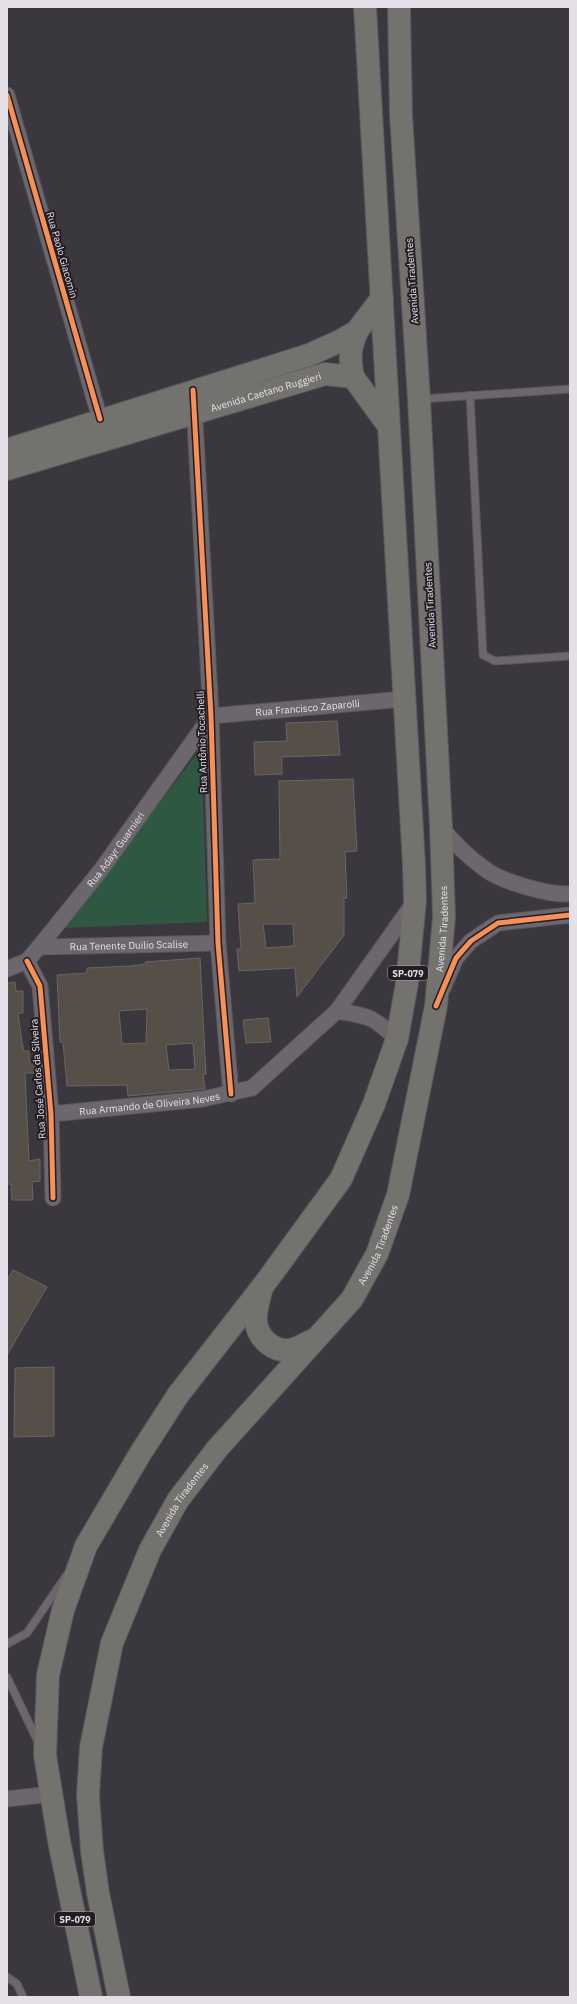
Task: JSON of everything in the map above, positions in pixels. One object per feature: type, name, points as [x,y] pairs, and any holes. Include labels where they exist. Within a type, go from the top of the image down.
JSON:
[{"type":"main road","name":"SP-079","points":[[91,1997],[59,1841],[45,1755],[46,1702],[53,1652],[63,1610],[86,1546],[140,1454],[178,1395],[263,1286],[341,1179],[374,1104],[397,1039],[407,983],[415,901],[365,7]]},
{"type":"main road","name":"Avenida Tiradentes","points":[[119,1997],[98,1893],[92,1851],[88,1795],[91,1747],[112,1643],[135,1583],[150,1550],[178,1500],[217,1449],[352,1299],[377,1254],[398,1195],[436,1006],[444,917],[441,827],[419,399],[401,115],[399,7]]},
{"type":"main road","name":"Avenida Caetano Ruggieri","points":[[7,450],[193,390],[308,355],[340,342],[357,331],[382,298]]},
{"type":"main road","points":[[357,331],[350,349],[349,361],[353,377],[388,425]]},
{"type":"main road","name":"Avenida Caetano Ruggieri","points":[[7,469],[325,374],[353,377]]},
{"type":"main road","points":[[263,1286],[256,1311],[256,1323],[267,1343],[278,1350],[292,1350],[314,1340]]},
{"type":"street","name":"Rua Paolo Giacomin","points":[[7,95],[100,420]]},
{"type":"street","name":"Rua Antônio Tocachelli","points":[[193,390],[211,716],[218,943],[231,1094]]},
{"type":"street","name":"Rua Francisco Zaparolli","points":[[211,716],[404,699]]},
{"type":"street","name":"Rua Adayr Guarnieri","points":[[7,969],[26,961],[39,948],[101,870],[211,716]]},
{"type":"street","points":[[441,827],[455,845],[486,870],[524,887],[570,894]]},
{"type":"street","points":[[436,1006],[456,958],[471,941],[498,923],[563,916],[554,892]]},
{"type":"street","name":"Rua Armando de Oliveira Neves","points":[[51,1114],[203,1098],[231,1094],[252,1088],[337,1011],[415,901]]},
{"type":"street","name":"Rua Tenente Duilio Scalise","points":[[39,948],[218,943]]},
{"type":"street","name":"Rua José Carlos da Silveira","points":[[26,961],[40,986],[51,1114],[53,1198]]},
{"type":"street","points":[[337,1011],[365,1015],[377,1021],[397,1039]]},
{"type":"street","points":[[7,1799],[51,1794]]},
{"type":"lane","points":[[419,399],[570,389]]},
{"type":"lane","points":[[470,395],[483,655],[495,661],[570,656]]},
{"type":"lane","points":[[7,1644],[27,1633],[86,1546]]},
{"type":"lane","points":[[7,1677],[45,1755]]},
{"type":"lane","points":[[7,1977],[17,1984],[22,1997]]},
{"type":"green space","points":[[197,754],[202,761],[207,922],[63,928]]},
{"type":"building","points":[[337,721],[340,755],[282,757],[282,774],[255,775],[254,742],[287,741],[286,723]]},
{"type":"building","points":[[353,779],[357,851],[345,852],[347,898],[344,898],[344,935],[297,997],[295,968],[239,971],[237,949],[241,949],[238,904],[255,903],[253,860],[280,859],[279,781]],"holes":[[[263,924],[293,924],[294,946],[266,948]]]},
{"type":"building","points":[[200,958],[206,1074],[203,1074],[205,1089],[128,1096],[127,1085],[67,1086],[63,1042],[60,1042],[57,975],[87,973],[87,968],[131,966],[146,964],[145,962]],"holes":[[[147,1009],[146,1043],[122,1044],[119,1011]],[[193,1043],[195,1069],[169,1070],[166,1045]]]},
{"type":"building","points":[[15,982],[16,991],[23,991],[23,1013],[18,1013],[22,1043],[24,1051],[29,1051],[29,1061],[35,1061],[37,1073],[25,1073],[29,1161],[40,1159],[40,1181],[32,1182],[33,1200],[12,1200],[11,1184],[7,1184],[7,983]]},
{"type":"building","points":[[268,1018],[271,1042],[246,1043],[243,1020]]},
{"type":"building","points":[[13,1270],[47,1287],[7,1355],[7,1280]]},
{"type":"building","points":[[54,1367],[54,1436],[14,1437],[15,1368]]},
{"type":"cycle path","points":[[7,95],[100,419]]},
{"type":"cycle path","points":[[193,390],[211,716],[218,943],[231,1094]]},
{"type":"cycle path","points":[[436,1006],[456,958],[471,941],[498,923],[570,915]]},
{"type":"cycle path","points":[[27,961],[40,986],[51,1114],[53,1198]]}]
